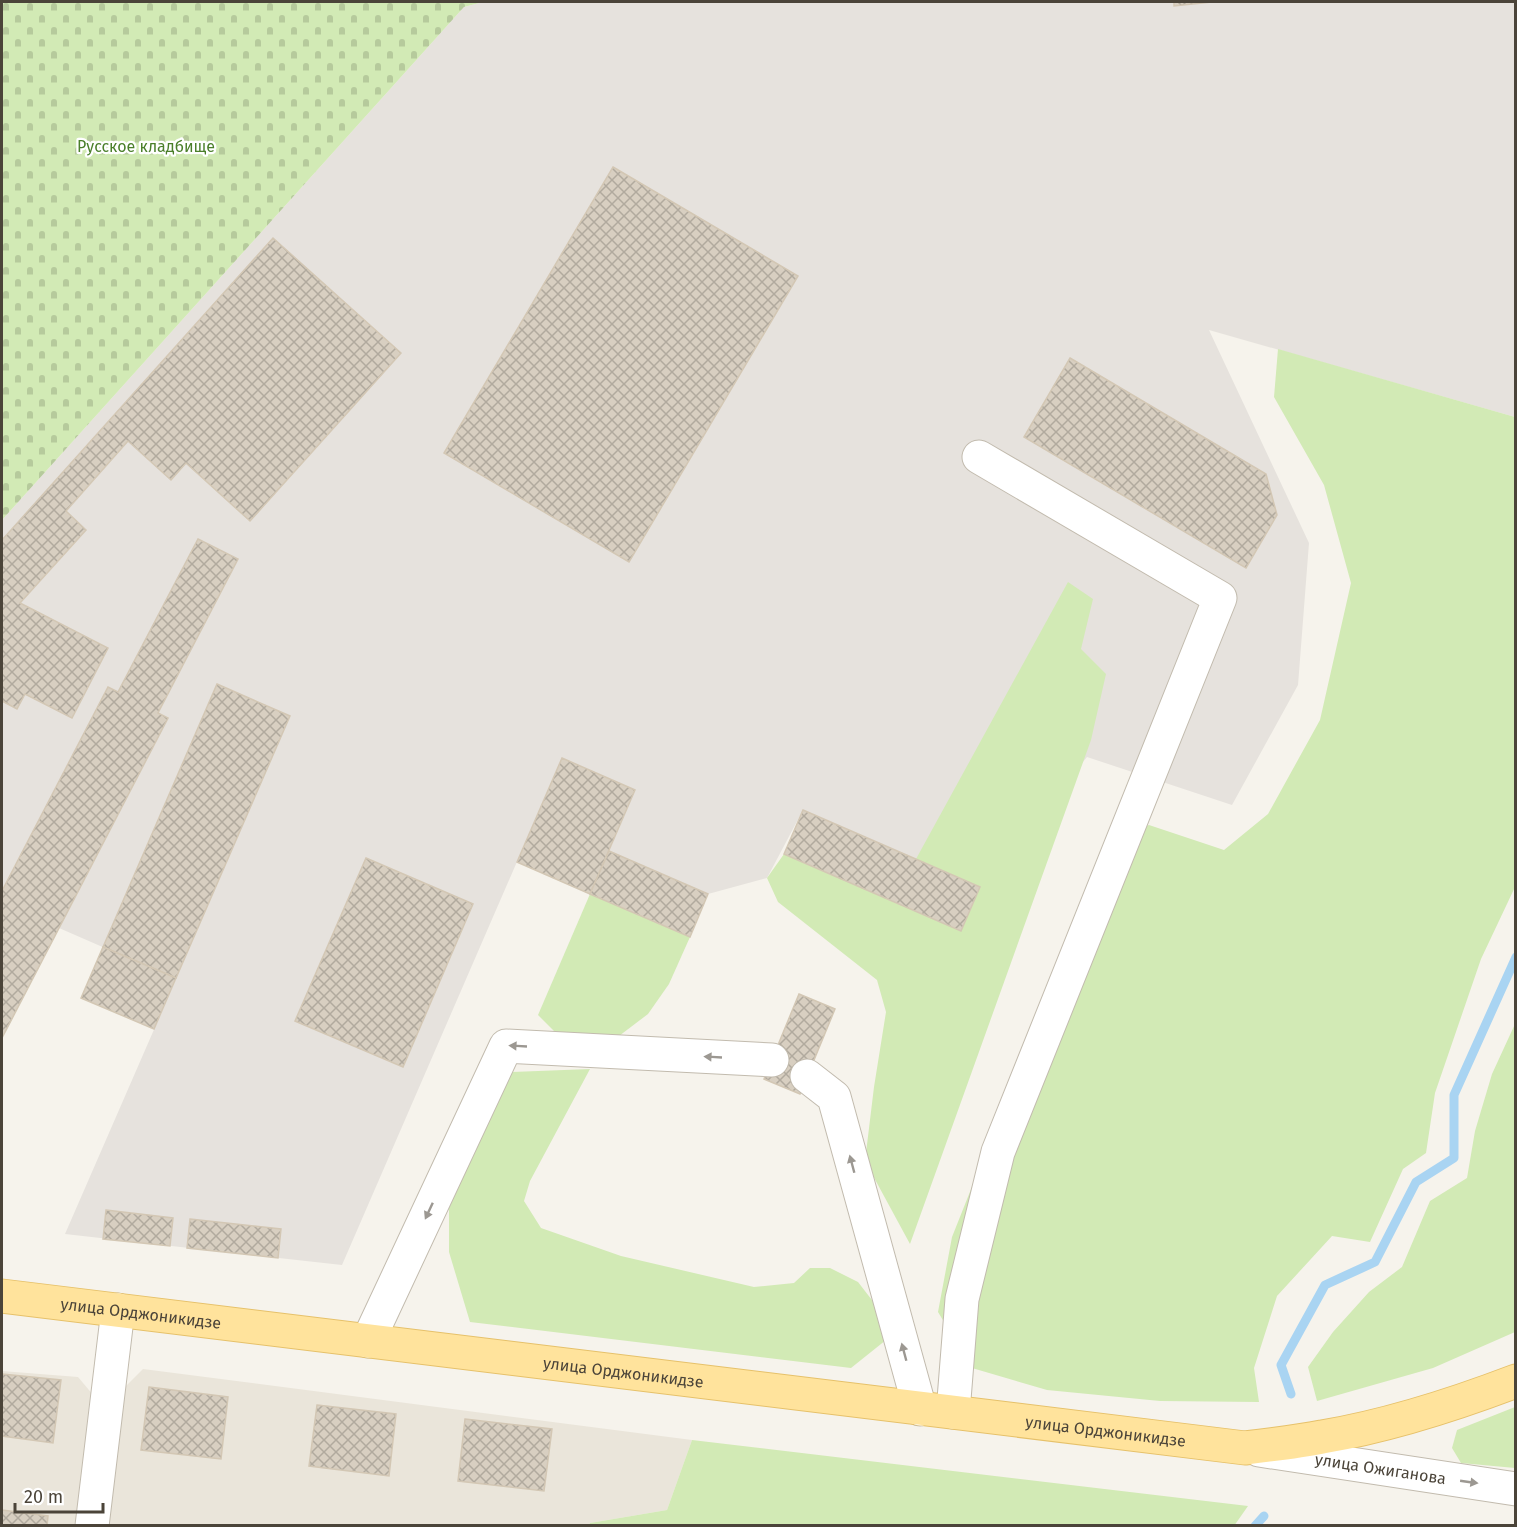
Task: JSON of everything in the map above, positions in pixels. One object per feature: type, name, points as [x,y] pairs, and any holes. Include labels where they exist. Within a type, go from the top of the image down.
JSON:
[{"type":"main road","name":"улица Орджоникидзе","points":[[2,1296],[1245,1448],[1323,1437],[1400,1420],[1515,1381]]},
{"type":"street","points":[[953,1412],[962,1299],[998,1152],[1220,598],[979,457]]},
{"type":"street","points":[[368,1341],[506,1046],[772,1060]]},
{"type":"street","points":[[807,1076],[834,1098],[920,1408]]},
{"type":"street","points":[[92,1526],[118,1310]]},
{"type":"street","name":"улица Ожиганова","points":[[1245,1448],[1515,1489]]},
{"type":"shaded area","points":[[483,2],[1515,2],[1515,417],[1209,330],[1309,543],[1298,685],[1232,805],[1087,757],[980,887],[803,810],[767,878],[708,894],[609,851],[635,790],[562,758],[342,1265],[65,1234],[176,979],[59,928],[2,1038],[2,520],[464,7]]},
{"type":"shaded area","points":[[143,1369],[692,1440],[667,1510],[589,1525],[100,1526],[108,1454],[126,1386]]},
{"type":"shaded area","points":[[2,1371],[78,1377],[99,1402],[84,1525],[2,1525]]},
{"type":"green space","name":"Русское кладбище","points":[[2,2],[483,2],[464,7],[2,520]]},
{"type":"green space","points":[[1278,349],[1515,417],[1515,887],[1481,959],[1435,1093],[1426,1153],[1403,1169],[1370,1242],[1332,1236],[1277,1296],[1254,1368],[1259,1402],[1160,1401],[1047,1390],[972,1368],[938,1312],[952,1237],[1111,837],[1149,825],[1224,850],[1268,814],[1320,720],[1351,583],[1324,485],[1274,397]]},
{"type":"green space","points":[[1068,582],[1093,599],[1081,649],[1106,674],[1091,740],[910,1244],[865,1161],[886,1012],[877,980],[778,902],[767,878],[784,854],[961,931],[980,887],[916,859]]},
{"type":"green space","points":[[590,894],[690,937],[669,984],[648,1014],[619,1036],[555,1032],[538,1015]]},
{"type":"green space","points":[[1515,1024],[1515,1332],[1433,1368],[1317,1401],[1308,1367],[1333,1332],[1369,1292],[1402,1267],[1430,1201],[1467,1178],[1475,1131],[1492,1074]]},
{"type":"green space","points":[[590,1069],[530,1181],[524,1201],[541,1228],[621,1256],[754,1287],[794,1283],[810,1268],[830,1268],[858,1282],[875,1304],[886,1340],[851,1368],[470,1322],[449,1252],[449,1204],[512,1072]]},
{"type":"green space","points":[[1515,1407],[1515,1468],[1461,1463],[1452,1448],[1457,1430]]},
{"type":"green space","points":[[692,1440],[1248,1506],[1234,1526],[589,1525],[667,1510]]},
{"type":"building","points":[[1174,2],[1212,2],[1174,6]]},
{"type":"building","points":[[613,167],[798,276],[629,562],[444,453]]},
{"type":"building","points":[[273,238],[401,353],[250,521],[186,463],[171,480],[128,441],[66,511],[86,530],[20,603],[108,648],[72,718],[25,694],[17,709],[2,701],[2,540]]},
{"type":"building","points":[[1070,358],[1266,474],[1277,515],[1246,568],[1024,437]]},
{"type":"building","points":[[198,539],[238,559],[158,713],[168,718],[2,1038],[2,891],[108,687],[118,692]]},
{"type":"building","points":[[217,684],[290,716],[176,978],[103,947]]},
{"type":"building","points":[[562,758],[635,790],[590,894],[517,862]]},
{"type":"building","points":[[803,810],[980,887],[961,931],[784,854]]},
{"type":"building","points":[[609,851],[708,894],[690,937],[590,894]]},
{"type":"building","points":[[366,858],[473,904],[403,1067],[295,1021]]},
{"type":"building","points":[[103,947],[176,978],[154,1029],[81,998]]},
{"type":"building","points":[[799,994],[835,1009],[800,1094],[764,1079]]},
{"type":"building","points":[[106,1210],[173,1218],[170,1246],[103,1239]]},
{"type":"building","points":[[190,1219],[281,1229],[278,1258],[187,1248]]},
{"type":"building","points":[[2,1374],[61,1380],[53,1443],[2,1436]]},
{"type":"building","points":[[149,1387],[228,1397],[221,1459],[141,1450]]},
{"type":"building","points":[[317,1405],[396,1414],[389,1476],[309,1466]]},
{"type":"building","points":[[465,1419],[552,1429],[544,1491],[458,1481]]},
{"type":"building","points":[[2,1510],[48,1516],[47,1526],[2,1526]]},
{"type":"waterway","points":[[1291,1394],[1281,1365],[1325,1285],[1375,1262],[1416,1182],[1454,1158],[1454,1095],[1516,957]]},
{"type":"waterway","points":[[1255,1526],[1264,1516]]}]
